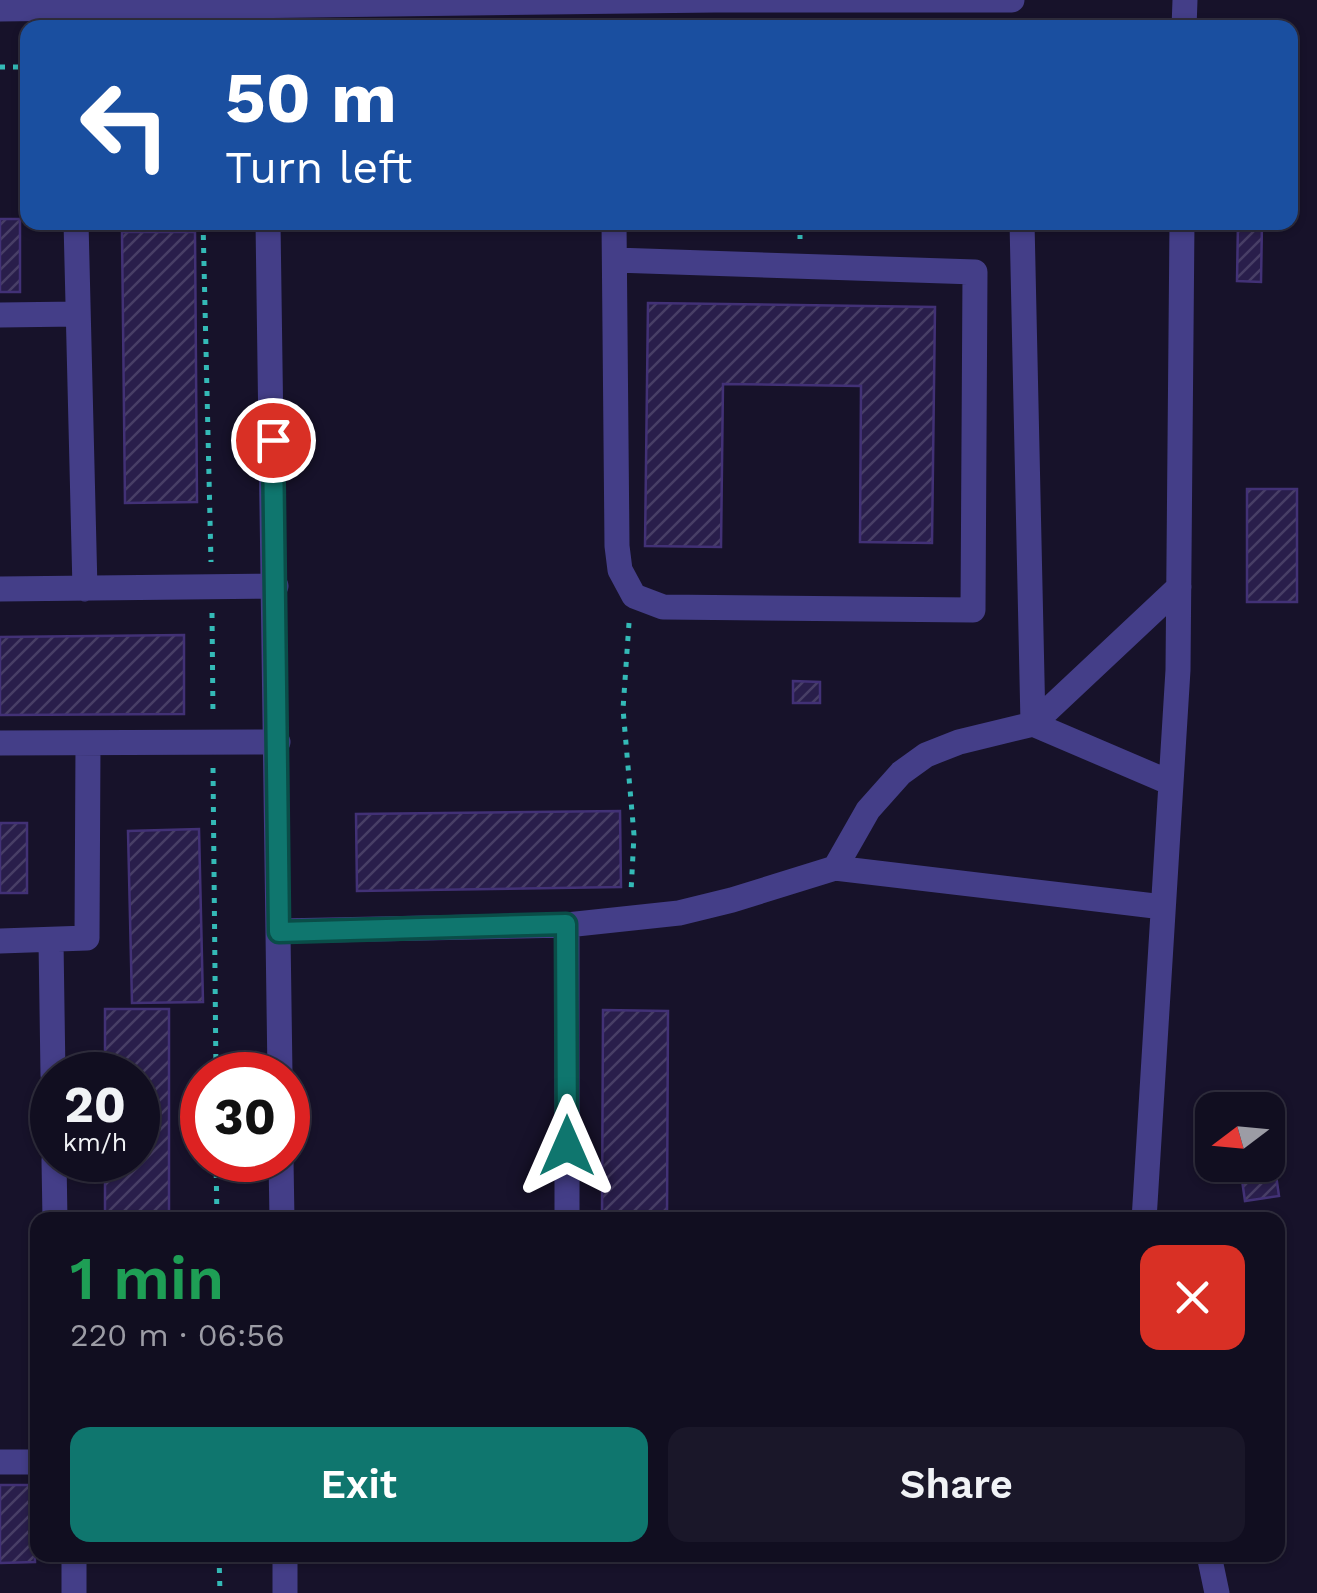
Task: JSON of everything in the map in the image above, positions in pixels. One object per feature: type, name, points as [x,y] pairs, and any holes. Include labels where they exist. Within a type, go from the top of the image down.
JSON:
[{"type":"street","points":[[0,9],[71,18],[612,16],[716,0],[1012,0]]},
{"type":"street","points":[[76,230],[84,589]]},
{"type":"street","points":[[268,230],[280,1052]]},
{"type":"street","points":[[614,230],[614,260],[617,546],[620,570],[634,596],[663,607],[973,610],[975,272],[614,260]]},
{"type":"street","points":[[1022,230],[1033,724]]},
{"type":"street","points":[[1145,1212],[1179,587],[1182,230]]},
{"type":"street","points":[[0,315],[78,314]]},
{"type":"street","points":[[0,589],[276,586]]},
{"type":"street","points":[[835,868],[868,810],[902,774],[926,755],[959,742],[1033,724],[1179,587]]},
{"type":"street","points":[[1033,724],[1171,784]]},
{"type":"street","points":[[0,744],[278,742]]},
{"type":"street","points":[[0,941],[87,938],[88,743]]},
{"type":"street","points":[[279,932],[566,924],[679,913],[835,868],[1164,907]]},
{"type":"street","points":[[566,924],[567,1212]]},
{"type":"street","points":[[51,941],[53,1052]]},
{"type":"street","points":[[54,1182],[55,1212]]},
{"type":"street","points":[[281,1182],[282,1212]]},
{"type":"street","points":[[0,1462],[30,1462]]},
{"type":"street","points":[[74,1562],[74,1593]]},
{"type":"street","points":[[285,1562],[285,1593]]},
{"type":"street","points":[[1210,1562],[1217,1593]]},
{"type":"path","points":[[203,230],[212,587],[216,1052]]},
{"type":"path","points":[[630,918],[634,835],[623,709],[626,639],[634,596]]},
{"type":"path","points":[[216,1182],[217,1212]]},
{"type":"path","points":[[219,1562],[220,1593]]},
{"type":"building","points":[[0,219],[20,219],[20,292],[0,292]]},
{"type":"building","points":[[1238,230],[1262,230],[1261,282],[1237,281]]},
{"type":"building","points":[[122,232],[195,232],[197,502],[125,503]]},
{"type":"building","points":[[648,303],[935,307],[932,543],[860,542],[861,386],[723,384],[721,547],[645,546]]},
{"type":"building","points":[[1247,489],[1297,489],[1297,602],[1247,602]]},
{"type":"building","points":[[184,635],[184,714],[0,715],[0,637]]},
{"type":"building","points":[[793,681],[820,682],[820,703],[793,703]]},
{"type":"building","points":[[620,811],[621,887],[357,891],[356,814]]},
{"type":"building","points":[[0,823],[27,823],[27,893],[0,893]]},
{"type":"building","points":[[199,829],[203,1002],[132,1003],[128,831]]},
{"type":"building","points":[[105,1009],[169,1009],[169,1212],[105,1212],[105,1182],[160,1182],[160,1052],[105,1052]]},
{"type":"building","points":[[603,1010],[668,1011],[667,1212],[602,1212]]},
{"type":"building","points":[[1242,1182],[1277,1182],[1279,1196],[1245,1201]]},
{"type":"building","points":[[0,1485],[30,1485],[30,1562],[35,1562],[0,1563]]},
{"type":"route","points":[[273,440],[279,932],[566,924],[567,1146]]}]
